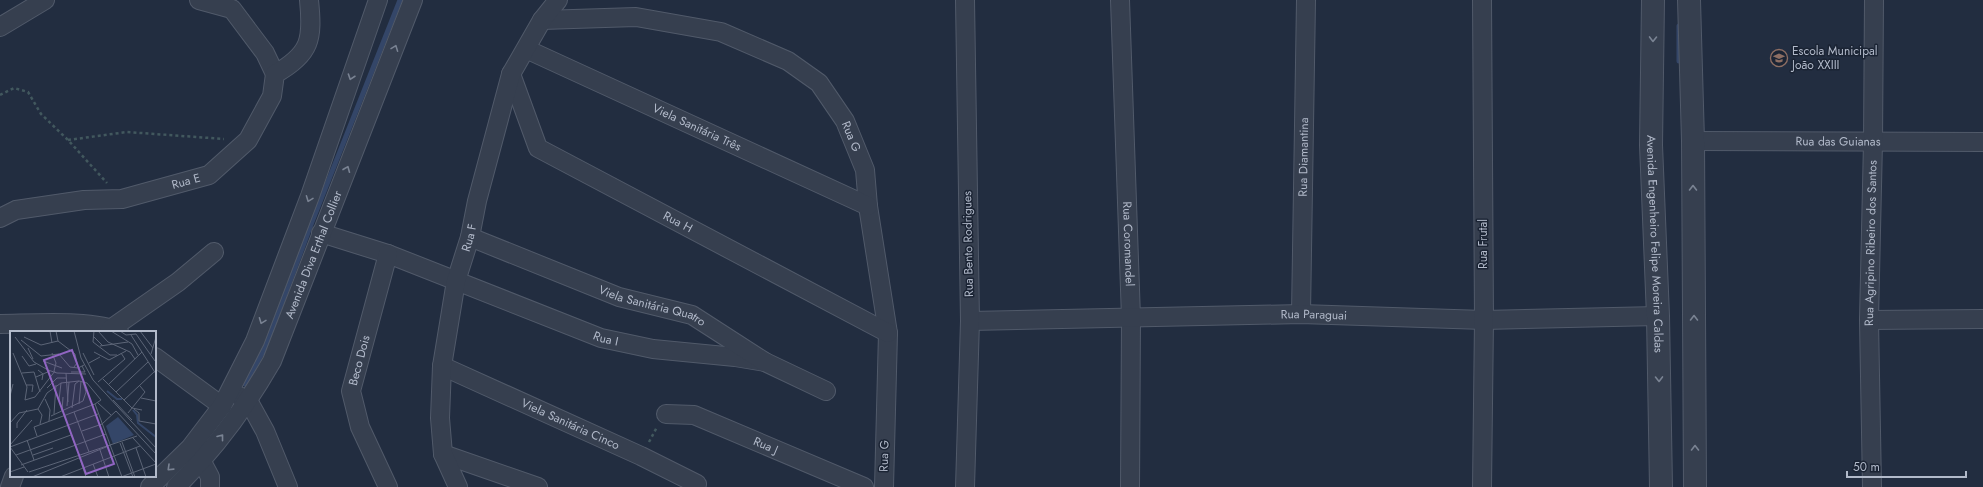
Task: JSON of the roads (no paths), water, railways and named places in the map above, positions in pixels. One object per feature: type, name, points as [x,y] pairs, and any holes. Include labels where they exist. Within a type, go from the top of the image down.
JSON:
[{"type":"street","points":[[0,27],[45,0]]},
{"type":"street","points":[[199,0],[232,9],[266,53],[274,74],[287,67],[308,46],[312,25],[309,0]]},
{"type":"street","name":"Avenida Diva Erthal Collier","points":[[150,487],[190,448],[226,398],[255,341],[310,196],[378,0]]},
{"type":"street","name":"Avenida Diva Erthal Collier","points":[[176,487],[202,462],[249,402],[272,361],[413,0]]},
{"type":"street","name":"Rua F","points":[[458,487],[443,454],[440,418],[442,366],[456,281],[470,237],[477,201],[511,74],[542,20],[558,0]]},
{"type":"street","name":"Rua Bento Rodrigues","points":[[965,0],[970,321],[965,487]]},
{"type":"street","name":"Rua Coromandel","points":[[1120,0],[1131,318],[1130,487]]},
{"type":"street","name":"Rua Diamantina","points":[[1301,314],[1306,0]]},
{"type":"street","name":"Rua Frutal","points":[[1482,0],[1484,320],[1482,487]]},
{"type":"street","name":"Avenida Engenheiro Felipe Moreira Caldas","points":[[1653,0],[1651,145],[1658,316],[1661,487]]},
{"type":"street","points":[[1689,0],[1693,141],[1695,487]]},
{"type":"street","name":"Rua Agripino Ribeiro dos Santos","points":[[1872,487],[1869,320],[1874,142],[1874,0]]},
{"type":"street","name":"Rua G","points":[[542,20],[636,17],[721,32],[788,60],[819,83],[845,121],[865,170],[868,206],[888,333],[884,487]]},
{"type":"street","name":"Viela Sanitária Três","points":[[526,49],[868,206]]},
{"type":"street","name":"Rua E","points":[[0,218],[16,210],[84,200],[110,201],[122,199],[209,175],[248,140],[272,96],[274,74]]},
{"type":"street","name":"Rua H","points":[[511,74],[538,148],[888,333]]},
{"type":"street","name":"Rua das Guianas","points":[[1693,141],[1983,142]]},
{"type":"street","name":"Rua I","points":[[321,233],[388,254],[601,338],[653,349],[735,357],[765,362]]},
{"type":"street","name":"Viela Sanitária Quatro","points":[[470,237],[620,297],[692,315],[765,362],[826,391]]},
{"type":"street","points":[[0,324],[90,324],[113,331],[178,282],[214,252]]},
{"type":"street","name":"Beco Dois","points":[[388,254],[351,391],[360,427],[388,487]]},
{"type":"street","name":"Rua Paraguai","points":[[970,321],[1301,314],[1484,320],[1658,316]]},
{"type":"street","points":[[1869,320],[1983,319]]},
{"type":"street","points":[[156,358],[226,398],[249,402],[265,431],[288,487]]},
{"type":"street","name":"Viela Sanitária Cinco","points":[[442,366],[641,456],[697,484]]},
{"type":"street","name":"Rua J","points":[[666,414],[694,415],[864,487]]},
{"type":"street","points":[[443,454],[538,487]]},
{"type":"street","points":[[202,462],[210,477],[210,487]]},
{"type":"street","points":[[10,487],[14,477]]},
{"type":"waterway","points":[[245,384],[265,348],[312,222],[400,0]]},
{"type":"waterway","points":[[1679,26],[1679,61]]},
{"type":"place","name":"Escola Municipal João XXIII","points":[[1779,58]]}]
